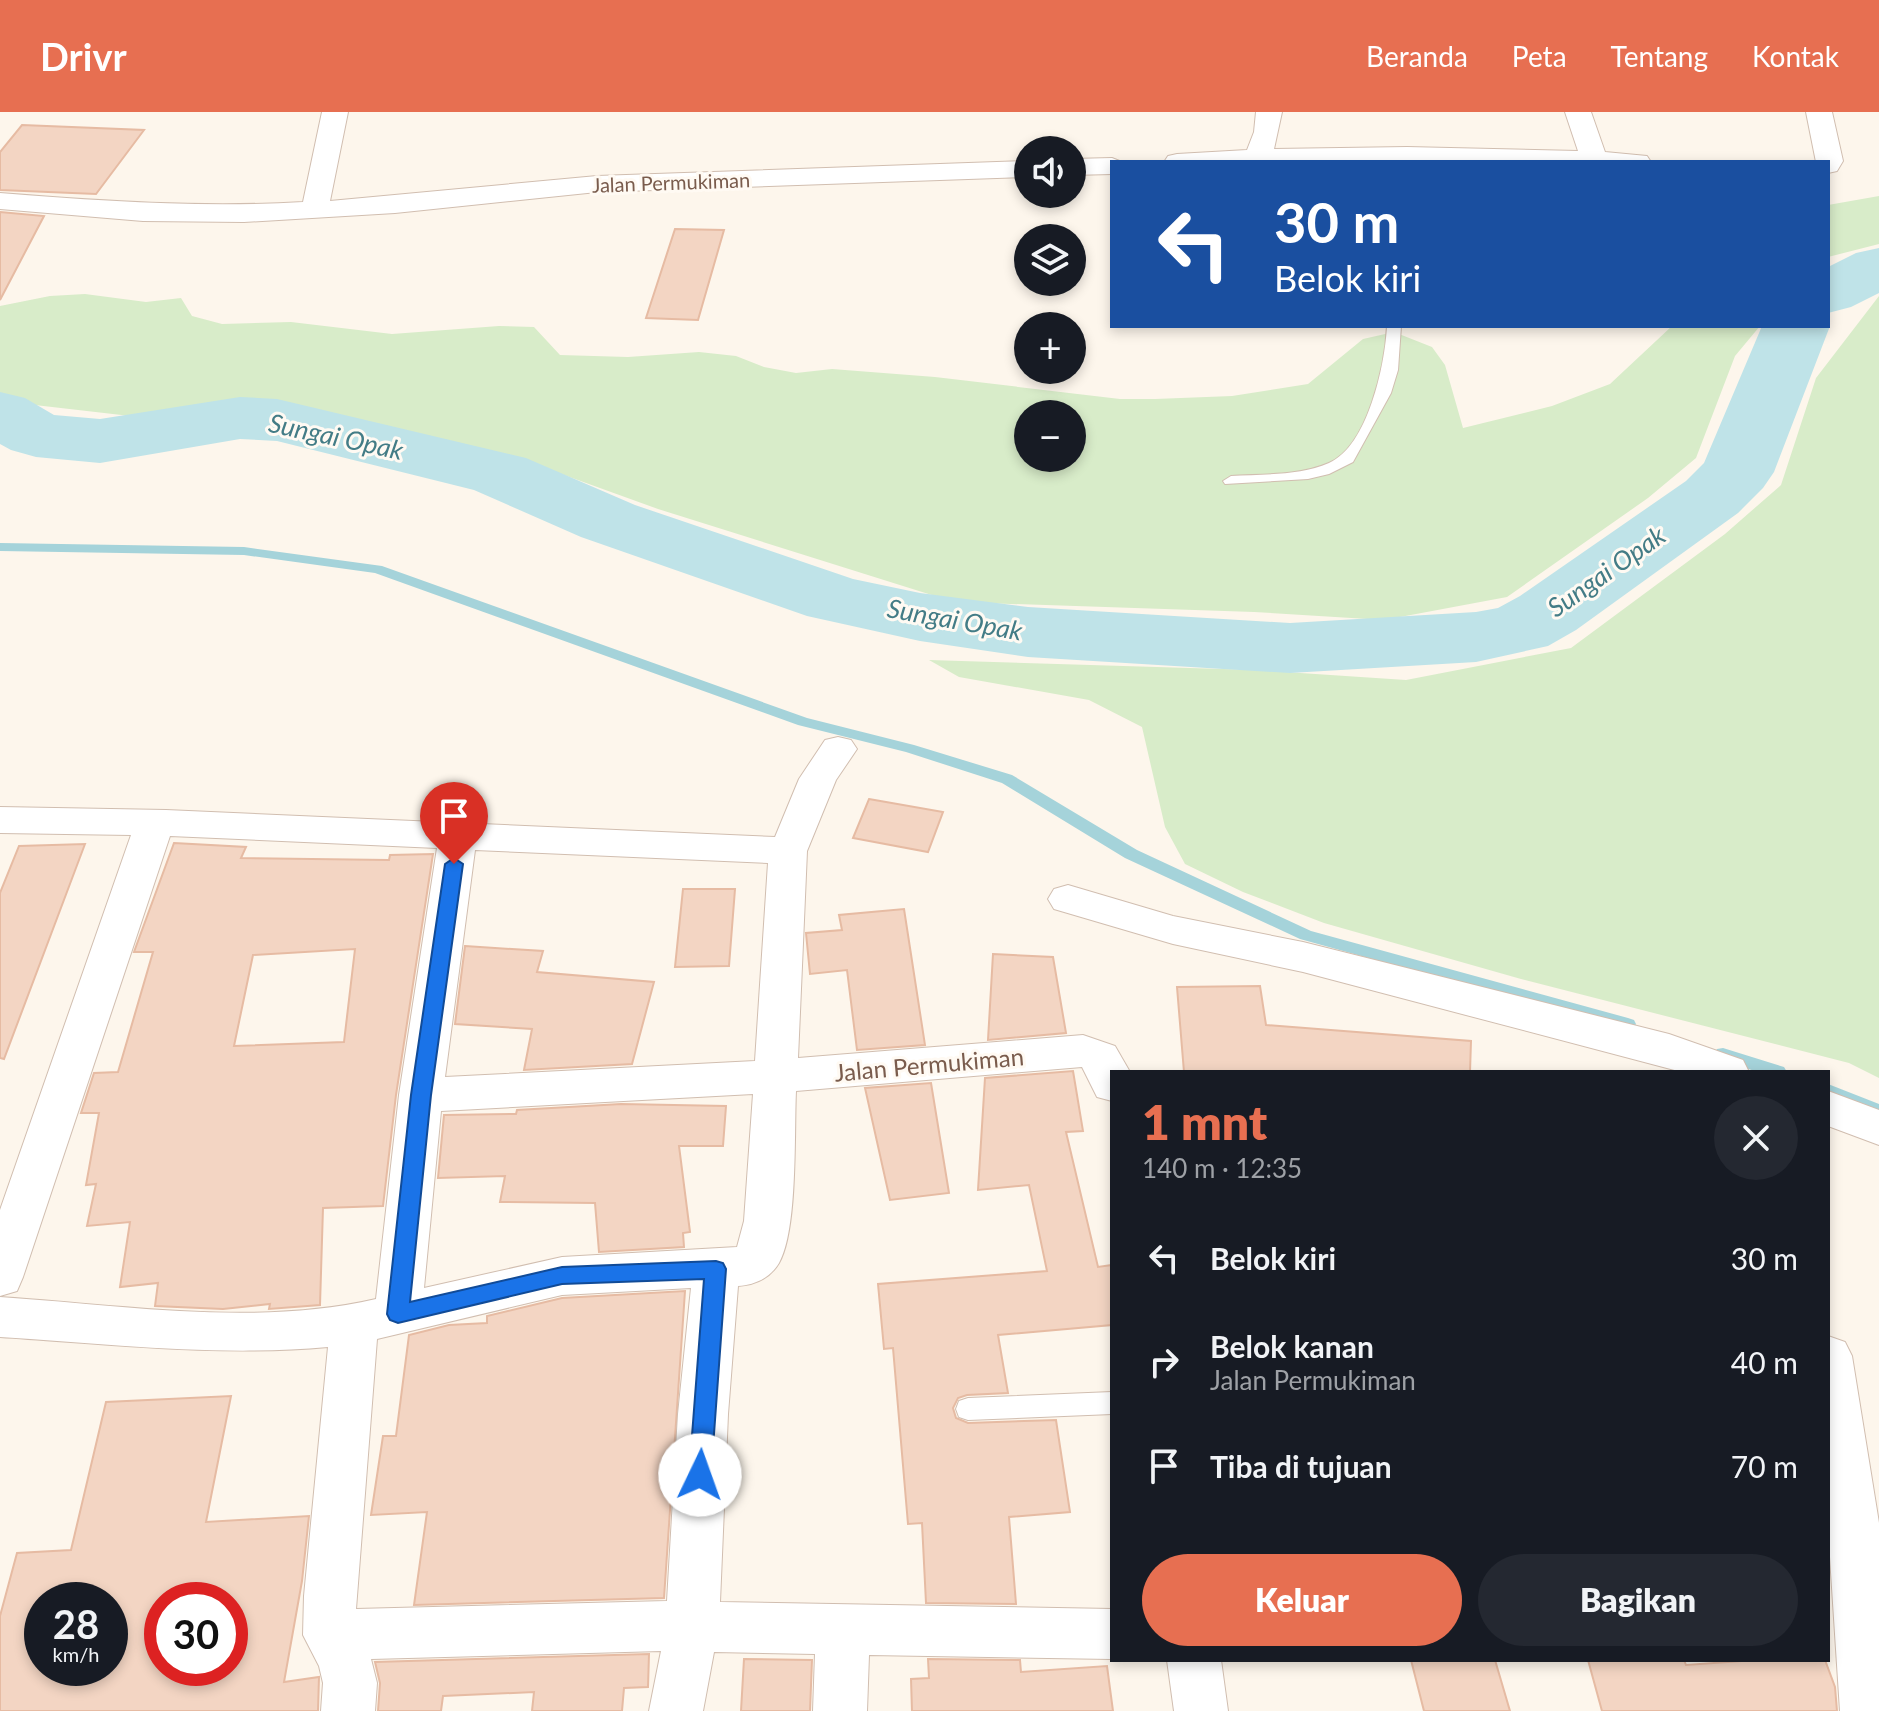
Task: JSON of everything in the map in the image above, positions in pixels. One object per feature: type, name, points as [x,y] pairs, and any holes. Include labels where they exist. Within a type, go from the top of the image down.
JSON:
[{"type":"street","points":[[315,210],[335,112]]},
{"type":"street","points":[[1258,157],[1267,132],[1269,112]]},
{"type":"street","points":[[1578,112],[1594,159]]},
{"type":"street","points":[[1819,112],[1830,160]]},
{"type":"street","points":[[1209,160],[1258,157],[1609,160]]},
{"type":"street","points":[[1086,167],[1110,166]]},
{"type":"street","name":"Jalan Permukiman","points":[[0,201],[143,213],[244,214],[395,205],[597,184],[1014,169]]},
{"type":"street","points":[[0,1317],[197,1330],[281,1331],[376,1319],[562,1276],[748,1266],[761,1253],[767,1221],[788,851],[818,779],[838,749]]},
{"type":"street","points":[[0,820],[155,823],[788,851]]},
{"type":"street","points":[[0,1277],[155,823]]},
{"type":"street","points":[[348,1711],[350,1683],[344,1658],[330,1635],[330,1596],[376,1319],[421,1095],[458,836]]},
{"type":"street","points":[[1068,899],[1173,930],[1303,957],[1669,1050],[1723,1070]]},
{"type":"street","name":"Jalan Permukiman","points":[[421,1095],[775,1076],[1083,1051],[1095,1052],[1105,1061],[1110,1078]]},
{"type":"street","points":[[1830,1109],[1879,1128]]},
{"type":"street","points":[[676,1711],[692,1626],[703,1414],[716,1269]]},
{"type":"street","points":[[1830,1369],[1853,1517],[1856,1637],[1867,1711]]},
{"type":"street","points":[[330,1635],[515,1632],[617,1625],[1110,1634]]},
{"type":"street","points":[[840,1711],[843,1631]]},
{"type":"street","points":[[1194,1662],[1201,1711]]},
{"type":"lane","points":[[1231,481],[1286,477],[1330,467],[1348,458],[1385,395],[1392,363],[1394,328]]},
{"type":"lane","points":[[968,1409],[1110,1403]]},
{"type":"green space","points":[[1879,196],[1879,244],[1830,256],[1830,205]]},
{"type":"green space","points":[[85,294],[146,302],[181,298],[192,316],[222,324],[291,322],[392,334],[499,326],[534,327],[560,355],[628,357],[699,352],[736,356],[764,367],[796,373],[832,369],[935,377],[1120,399],[1232,396],[1308,384],[1363,339],[1394,332],[1432,347],[1445,365],[1463,428],[1552,406],[1610,384],[1670,328],[1758,328],[1735,356],[1696,458],[1648,498],[1507,597],[1384,620],[1254,612],[954,602],[658,509],[528,462],[0,401],[0,306],[50,296]]},
{"type":"green space","points":[[1879,296],[1879,1078],[1849,1063],[1521,979],[1324,923],[1243,892],[1185,864],[1165,827],[1142,727],[1089,700],[959,677],[929,660],[1256,670],[1406,680],[1571,648],[1725,534],[1781,485],[1816,378]]},
{"type":"building","points":[[22,125],[144,130],[96,194],[0,190],[0,152]]},
{"type":"building","points":[[0,212],[44,216],[0,300]]},
{"type":"building","points":[[675,229],[724,230],[698,320],[646,318]]},
{"type":"building","points":[[869,799],[943,812],[928,852],[853,838]]},
{"type":"building","points":[[174,843],[246,847],[241,858],[389,860],[390,855],[433,854],[396,1095],[383,1206],[323,1208],[320,1305],[269,1309],[270,1304],[223,1309],[155,1306],[158,1283],[120,1287],[130,1222],[87,1226],[96,1184],[86,1185],[99,1113],[81,1113],[94,1073],[118,1072],[153,952],[134,952]],"holes":[[[355,949],[344,1042],[234,1046],[253,955]]]},
{"type":"building","points":[[85,844],[4,1059],[0,1058],[0,893],[19,846]]},
{"type":"building","points":[[683,889],[735,889],[729,966],[675,967]]},
{"type":"building","points":[[904,909],[925,1045],[857,1050],[847,970],[810,974],[806,933],[842,930],[839,915]]},
{"type":"building","points":[[465,946],[543,951],[537,972],[654,982],[632,1064],[524,1070],[532,1029],[455,1024]]},
{"type":"building","points":[[993,954],[1053,957],[1066,1033],[988,1040]]},
{"type":"building","points":[[1260,986],[1266,1025],[1471,1041],[1470,1070],[1184,1070],[1177,987]]},
{"type":"building","points":[[1073,1071],[1083,1131],[1066,1132],[1098,1267],[1110,1265],[1110,1325],[998,1335],[1008,1393],[958,1398],[953,1408],[956,1418],[968,1423],[1056,1420],[1070,1512],[1009,1517],[1016,1604],[926,1603],[922,1523],[908,1524],[893,1348],[884,1349],[878,1284],[1047,1271],[1029,1185],[978,1190],[985,1078]]},
{"type":"building","points":[[931,1083],[949,1193],[890,1200],[865,1088]]},
{"type":"building","points":[[621,1104],[726,1106],[723,1146],[679,1146],[690,1232],[683,1233],[684,1247],[599,1252],[595,1203],[500,1202],[505,1176],[438,1178],[444,1115],[516,1114],[517,1110]]},
{"type":"building","points":[[685,1291],[664,1598],[414,1605],[427,1512],[371,1515],[383,1436],[396,1436],[409,1335],[449,1325],[487,1323],[487,1316],[562,1298]]},
{"type":"building","points":[[231,1396],[206,1522],[309,1516],[302,1581],[284,1682],[319,1677],[318,1711],[0,1711],[0,1616],[17,1553],[71,1550],[106,1402]]},
{"type":"building","points":[[649,1654],[648,1687],[624,1688],[622,1711],[532,1711],[534,1692],[443,1696],[441,1711],[378,1711],[380,1683],[375,1662]]},
{"type":"building","points":[[744,1659],[812,1660],[810,1711],[741,1711]]},
{"type":"building","points":[[928,1659],[1020,1660],[1021,1672],[1107,1666],[1113,1711],[912,1711],[911,1679],[929,1678]]},
{"type":"building","points":[[1412,1662],[1496,1662],[1510,1711],[1424,1711]]},
{"type":"building","points":[[1589,1662],[1685,1662],[1686,1665],[1826,1662],[1835,1687],[1837,1711],[1602,1711]]},
{"type":"waterway","name":"Sungai Opak","points":[[1830,292],[1879,267]]},
{"type":"waterway","name":"Sungai Opak","points":[[0,413],[36,435],[100,441],[240,418],[277,420],[500,474],[608,521],[835,599],[920,617],[1028,632],[1290,648],[1476,637],[1520,629],[1548,613],[1712,497],[1737,472],[1795,328]]},
{"type":"waterway","points":[[0,547],[244,551],[377,569],[803,722],[909,748],[1007,779],[1131,854],[1306,935],[1628,1024]]},
{"type":"waterway","points":[[1723,1054],[1772,1070]]},
{"type":"waterway","points":[[1830,1092],[1879,1111]]},
{"type":"route","points":[[454,864],[421,1095],[398,1314],[562,1276],[716,1269],[700,1475]]}]
